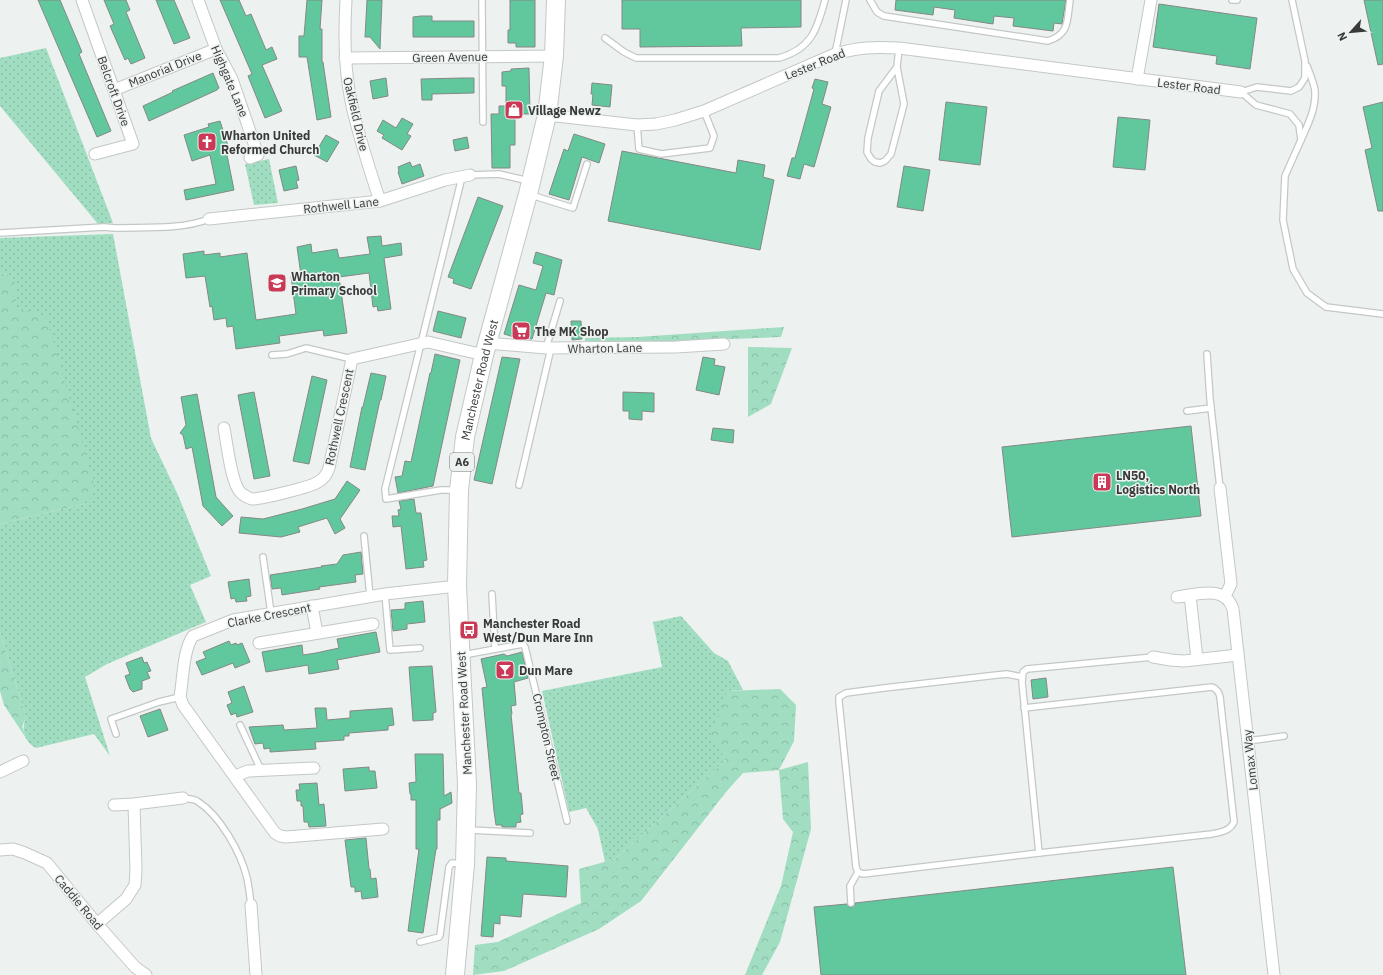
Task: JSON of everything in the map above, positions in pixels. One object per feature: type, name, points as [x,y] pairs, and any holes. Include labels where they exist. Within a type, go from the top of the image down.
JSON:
[{"type":"main road","name":"Manchester Road West","points":[[455,975],[464,864],[467,784],[458,586],[459,490],[465,437],[485,350],[530,188],[547,115],[554,56],[556,0]]},
{"type":"street","name":"Belcroft Drive","points":[[82,0],[133,144],[95,154]]},
{"type":"street","name":"Highgate Lane","points":[[198,0],[216,49],[232,79],[249,126],[258,155],[250,158]]},
{"type":"street","name":"Oakfield Drive","points":[[346,0],[344,29],[345,58],[349,92],[356,123],[380,201]]},
{"type":"street","points":[[1137,79],[1151,0]]},
{"type":"street","name":"Lester Road","points":[[547,115],[637,125],[656,124],[675,120],[704,110],[835,54],[853,49],[870,47],[899,48],[1241,92]]},
{"type":"street","name":"Manorial Drive","points":[[114,90],[216,49]]},
{"type":"street","name":"Green Avenue","points":[[345,58],[554,56]]},
{"type":"street","name":"Rothwell Lane","points":[[209,219],[380,201],[445,180],[466,176]]},
{"type":"street","name":"Rothwell Crescent","points":[[224,428],[238,490],[248,498],[261,498],[312,485],[318,482],[327,473],[329,468],[352,359],[422,343],[434,343],[485,350]]},
{"type":"street","name":"Wharton Lane","points":[[485,350],[676,347],[724,344]]},
{"type":"street","points":[[1177,597],[1216,593],[1225,596],[1231,584],[1220,488]]},
{"type":"street","name":"Clarke Crescent","points":[[180,697],[187,651],[193,636],[233,620],[370,596],[458,586]]},
{"type":"street","points":[[1190,595],[1197,659]]},
{"type":"street","name":"Lomax Way","points":[[1225,596],[1233,609],[1274,975]]},
{"type":"street","points":[[312,606],[317,633]]},
{"type":"street","points":[[259,643],[373,624]]},
{"type":"street","points":[[1153,656],[1175,661],[1238,655]]},
{"type":"street","points":[[180,697],[184,705],[275,833],[280,836],[383,829]]},
{"type":"street","points":[[0,772],[23,761]]},
{"type":"street","points":[[235,776],[248,771],[314,768]]},
{"type":"street","points":[[114,806],[182,798]]},
{"type":"street","points":[[97,924],[126,899],[134,885],[136,870],[134,804]]},
{"type":"street","name":"Caddie Road","points":[[0,850],[13,849],[47,864],[97,924],[135,967],[145,975]]},
{"type":"street","points":[[252,905],[256,975]]},
{"type":"lane","points":[[482,0],[483,122]]},
{"type":"lane","points":[[605,38],[624,52],[636,58],[779,58],[792,54],[802,48],[812,37],[825,0]]},
{"type":"lane","points":[[835,54],[846,0]]},
{"type":"lane","points":[[870,0],[877,12],[884,16],[1048,41],[1062,34],[1066,28],[1070,0]]},
{"type":"lane","points":[[1232,0],[1237,0]]},
{"type":"lane","points":[[1292,0],[1314,90],[1314,106],[1310,120],[1285,176],[1283,220],[1293,269],[1307,293],[1326,307],[1383,314]]},
{"type":"lane","points":[[897,67],[879,91],[868,138],[867,152],[871,159],[875,162],[885,161],[892,154],[900,124],[904,104],[897,67],[899,48]]},
{"type":"lane","points":[[1241,92],[1257,87],[1292,91],[1299,87],[1305,78],[1306,61]]},
{"type":"lane","points":[[1241,92],[1256,105],[1290,114],[1299,125],[1301,140]]},
{"type":"lane","points":[[637,125],[639,149],[661,154],[710,148],[714,136],[704,110]]},
{"type":"lane","points":[[459,490],[441,490],[386,499],[385,489],[466,176],[499,174],[573,208],[587,164]]},
{"type":"lane","points":[[0,233],[104,227],[122,228],[182,226],[209,219]]},
{"type":"lane","points":[[519,486],[560,301]]},
{"type":"lane","points":[[272,355],[287,354],[306,348],[352,359]]},
{"type":"lane","points":[[1207,354],[1211,408],[1220,488]]},
{"type":"lane","points":[[1187,411],[1211,408]]},
{"type":"lane","points":[[364,536],[370,596]]},
{"type":"lane","points":[[262,558],[271,613]]},
{"type":"lane","points":[[385,594],[390,650],[420,648]]},
{"type":"lane","points":[[492,594],[495,649]]},
{"type":"lane","name":"Crompton Street","points":[[462,655],[523,644],[525,647],[567,821]]},
{"type":"lane","points":[[1039,853],[1024,708],[1023,672],[1027,668],[1153,656]]},
{"type":"lane","points":[[851,903],[850,886],[858,872],[856,867],[839,697],[846,693],[1007,674],[1022,677]]},
{"type":"lane","points":[[858,872],[863,874],[1212,834],[1230,829],[1234,822],[1220,697],[1215,688],[1024,708]]},
{"type":"lane","points":[[116,734],[111,719],[158,702],[180,697]]},
{"type":"lane","points":[[240,724],[261,770]]},
{"type":"lane","points":[[1248,741],[1284,736]]},
{"type":"lane","points":[[182,798],[196,800],[211,812],[223,827],[239,855],[247,877],[252,905]]},
{"type":"lane","points":[[466,830],[530,833]]},
{"type":"lane","points":[[420,942],[439,937],[449,867],[452,863],[464,864]]},
{"type":"green space","points":[[46,48],[113,223],[98,224],[0,106],[0,58]]},
{"type":"green space","points":[[269,159],[278,203],[254,205],[245,164]]},
{"type":"green space","points":[[113,234],[151,438],[178,495],[211,576],[190,585],[206,622],[107,664],[85,677],[110,756],[94,734],[36,748],[26,739],[24,726],[26,717],[0,632],[0,524],[83,504],[16,308],[10,275],[0,273],[0,238]]},
{"type":"green space","points":[[0,273],[10,275],[17,287],[16,308],[46,316],[94,484],[93,496],[83,504],[0,524]]},
{"type":"green space","points":[[784,327],[781,337],[656,342],[585,341],[585,338],[638,337]]},
{"type":"green space","points":[[748,347],[792,348],[771,404],[748,417]]},
{"type":"green space","points":[[681,616],[714,653],[728,661],[743,690],[727,691],[726,760],[615,859],[605,862],[598,829],[586,808],[569,812],[542,691],[662,667],[653,622]]},
{"type":"green space","points":[[0,632],[26,717],[22,726],[26,738],[4,705],[0,691]]},
{"type":"green space","points":[[780,689],[796,705],[794,741],[779,770],[743,773],[726,792],[641,901],[599,929],[504,971],[473,975],[475,945],[498,942],[581,903],[579,869],[615,859],[726,760],[710,736],[727,691]]},
{"type":"green space","points":[[808,762],[811,829],[780,942],[762,975],[745,975],[781,886],[793,832],[783,819],[779,770]]},
{"type":"building","points":[[38,0],[60,0],[82,52],[79,54],[111,131],[97,137]]},
{"type":"building","points":[[104,0],[126,0],[130,10],[126,12],[145,58],[131,64],[128,58],[125,60],[110,26],[114,24]]},
{"type":"building","points":[[156,0],[174,0],[190,38],[174,44]]},
{"type":"building","points":[[220,0],[239,0],[246,16],[251,14],[266,50],[272,47],[277,59],[262,65],[282,111],[265,118],[248,76],[252,74]]},
{"type":"building","points":[[307,0],[322,0],[320,29],[322,29],[322,62],[331,117],[317,120],[307,57],[299,57],[299,36],[304,36]]},
{"type":"building","points":[[367,0],[382,0],[380,49],[370,37],[365,37]]},
{"type":"building","points":[[510,0],[535,0],[535,47],[516,47],[516,43],[508,43],[508,30],[510,30]]},
{"type":"building","points":[[622,0],[801,0],[801,27],[741,28],[742,46],[640,47],[640,29],[622,29]]},
{"type":"building","points":[[896,0],[1066,0],[1062,24],[1054,23],[1053,31],[1013,26],[1014,18],[994,16],[993,24],[954,18],[955,10],[934,7],[933,15],[895,10]]},
{"type":"building","points":[[1364,0],[1383,0],[1383,64],[1378,65]]},
{"type":"building","points":[[1159,4],[1257,18],[1250,69],[1216,64],[1217,56],[1153,47]]},
{"type":"building","points":[[432,16],[432,21],[474,21],[474,37],[413,37],[413,17]]},
{"type":"building","points":[[529,68],[530,114],[519,114],[519,116],[515,116],[515,145],[510,145],[510,168],[492,168],[491,114],[499,114],[499,106],[506,106],[506,86],[502,86],[502,72],[511,71],[511,69]]},
{"type":"building","points":[[213,73],[219,88],[217,90],[149,121],[143,106],[173,92],[172,91]]},
{"type":"building","points":[[386,78],[388,96],[373,99],[370,81]]},
{"type":"building","points":[[474,78],[474,93],[432,94],[432,100],[422,100],[421,79]]},
{"type":"building","points":[[815,79],[828,82],[822,104],[831,107],[814,167],[804,164],[800,179],[787,176],[792,158],[795,158],[814,89],[812,88]]},
{"type":"building","points":[[592,83],[612,85],[610,107],[592,105]]},
{"type":"building","points":[[946,102],[987,107],[980,165],[939,160]]},
{"type":"building","points":[[1383,102],[1383,211],[1378,211],[1365,150],[1372,148],[1363,107]]},
{"type":"building","points":[[1118,117],[1150,120],[1145,170],[1113,167]]},
{"type":"building","points":[[402,118],[413,124],[407,134],[411,136],[402,150],[382,138],[384,135],[377,131],[383,120],[396,128]]},
{"type":"building","points":[[220,121],[229,149],[226,150],[234,190],[186,200],[184,190],[216,184],[210,155],[192,161],[184,135],[209,127],[208,124]]},
{"type":"building","points":[[574,134],[605,144],[599,163],[582,157],[569,200],[549,194],[564,149],[568,151]]},
{"type":"building","points":[[326,135],[339,142],[327,162],[314,155]]},
{"type":"building","points":[[467,137],[469,148],[455,151],[453,140]]},
{"type":"building","points":[[622,151],[736,173],[738,160],[765,165],[763,177],[774,180],[760,250],[608,221]]},
{"type":"building","points":[[410,162],[412,167],[420,164],[424,176],[402,184],[398,167]]},
{"type":"building","points":[[296,166],[299,180],[296,181],[298,188],[284,191],[279,170]]},
{"type":"building","points":[[904,166],[930,170],[923,211],[897,207]]},
{"type":"building","points":[[478,197],[503,206],[471,289],[453,283],[454,279],[448,277]]},
{"type":"building","points":[[381,236],[382,246],[401,243],[402,255],[384,258],[391,309],[378,311],[377,306],[373,307],[369,273],[339,277],[347,333],[324,336],[323,330],[279,336],[280,343],[236,349],[233,326],[227,327],[226,318],[214,320],[212,306],[210,307],[205,276],[186,278],[183,254],[204,251],[204,255],[220,253],[220,257],[247,253],[256,320],[296,314],[291,276],[301,275],[297,247],[311,244],[312,253],[337,249],[339,258],[370,254],[367,237]]},
{"type":"building","points":[[536,252],[562,260],[554,295],[546,293],[532,339],[504,334],[519,285],[536,290],[543,266],[533,263]]},
{"type":"building","points":[[438,311],[466,318],[461,338],[433,331]]},
{"type":"building","points":[[571,321],[581,321],[582,339],[572,340]]},
{"type":"building","points":[[435,354],[460,360],[433,486],[398,493],[395,477],[402,476],[405,461],[411,462]]},
{"type":"building","points":[[502,357],[520,359],[492,484],[474,480]]},
{"type":"building","points":[[703,357],[715,359],[714,365],[725,367],[719,395],[696,390]]},
{"type":"building","points":[[371,373],[386,376],[365,470],[350,467],[362,407]]},
{"type":"building","points":[[312,376],[327,380],[309,464],[293,461]]},
{"type":"building","points":[[254,392],[270,476],[254,479],[238,395]]},
{"type":"building","points":[[623,392],[654,393],[654,412],[642,411],[642,420],[629,419],[629,411],[623,411]]},
{"type":"building","points":[[197,394],[216,497],[233,516],[222,526],[203,506],[192,447],[186,449],[183,435],[180,433],[186,425],[181,397]]},
{"type":"building","name":"LN50, Logistics North","points":[[1191,426],[1201,516],[1012,537],[1002,447]]},
{"type":"building","points":[[713,428],[734,430],[733,443],[711,440]]},
{"type":"building","points":[[347,481],[360,490],[340,519],[345,528],[335,534],[327,518],[298,527],[300,532],[281,537],[239,533],[241,517],[263,519],[335,499]]},
{"type":"building","points":[[414,499],[416,513],[421,513],[427,560],[423,561],[424,567],[406,569],[401,526],[393,527],[392,516],[399,516],[398,510],[401,509],[399,501]]},
{"type":"building","points":[[361,552],[363,574],[355,575],[356,582],[319,587],[320,589],[282,595],[281,588],[272,589],[270,575],[337,564],[343,555]]},
{"type":"building","points":[[249,579],[251,596],[246,597],[247,601],[236,602],[235,598],[231,599],[228,582]]},
{"type":"building","points":[[423,601],[425,622],[407,624],[407,629],[393,631],[391,610],[405,609],[405,603]]},
{"type":"building","points":[[376,632],[380,652],[337,660],[339,669],[309,674],[308,665],[266,672],[262,652],[302,645],[303,655],[316,653],[339,648],[337,639]]},
{"type":"building","points":[[229,641],[231,645],[242,643],[250,662],[235,668],[233,663],[202,675],[196,662],[206,658],[203,652]]},
{"type":"building","points":[[522,652],[528,678],[514,682],[516,705],[511,706],[511,714],[519,793],[521,793],[523,814],[520,815],[521,822],[516,823],[516,827],[502,827],[502,825],[496,825],[494,811],[482,688],[487,687],[481,659],[504,654],[507,656]]},
{"type":"building","points":[[142,657],[144,663],[147,662],[151,671],[147,672],[150,678],[142,681],[142,689],[133,692],[130,689],[125,676],[130,674],[126,663]]},
{"type":"building","points":[[432,666],[436,712],[433,713],[433,720],[413,721],[409,667]]},
{"type":"building","points":[[1046,678],[1048,697],[1033,699],[1031,680]]},
{"type":"building","points":[[244,686],[253,712],[237,717],[236,713],[231,715],[227,705],[232,703],[228,692]]},
{"type":"building","points":[[315,708],[326,708],[327,720],[350,718],[350,711],[392,708],[394,725],[388,726],[388,730],[349,733],[349,736],[344,736],[344,740],[315,742],[316,749],[270,752],[270,748],[264,749],[263,743],[255,744],[249,727],[283,725],[284,730],[317,728]]},
{"type":"building","points":[[160,709],[168,730],[148,737],[140,716]]},
{"type":"building","points":[[415,754],[443,754],[444,796],[451,792],[452,803],[440,809],[440,820],[437,820],[437,849],[423,933],[408,931],[419,849],[416,849],[416,800],[411,800],[409,783],[416,782]]},
{"type":"building","points":[[369,767],[369,771],[375,771],[377,788],[345,791],[343,769]]},
{"type":"building","points":[[317,783],[319,805],[324,804],[326,826],[309,827],[308,822],[304,822],[303,806],[301,806],[301,801],[297,801],[296,790],[300,790],[299,784]]},
{"type":"building","points":[[366,838],[371,879],[376,878],[378,897],[362,899],[361,891],[355,892],[355,887],[351,887],[345,840]]},
{"type":"building","points":[[487,857],[506,858],[506,861],[568,866],[566,897],[523,894],[521,917],[500,915],[500,924],[494,923],[493,937],[481,936]]},
{"type":"building","points":[[1173,867],[1186,975],[821,975],[814,907],[847,904],[849,907],[852,907],[855,903]]},
{"type":"place","name":"Village Newz","points":[[514,110]]},
{"type":"place","name":"Wharton United Reformed Church","points":[[207,142]]},
{"type":"place","name":"Wharton Primary School","points":[[277,283]]},
{"type":"place","name":"The MK Shop","points":[[521,331]]},
{"type":"place","name":"LN50, Logistics North","points":[[1102,482]]},
{"type":"place","name":"Manchester Road West/Dun Mare Inn","points":[[469,630]]},
{"type":"place","name":"Dun Mare","points":[[505,670]]}]
